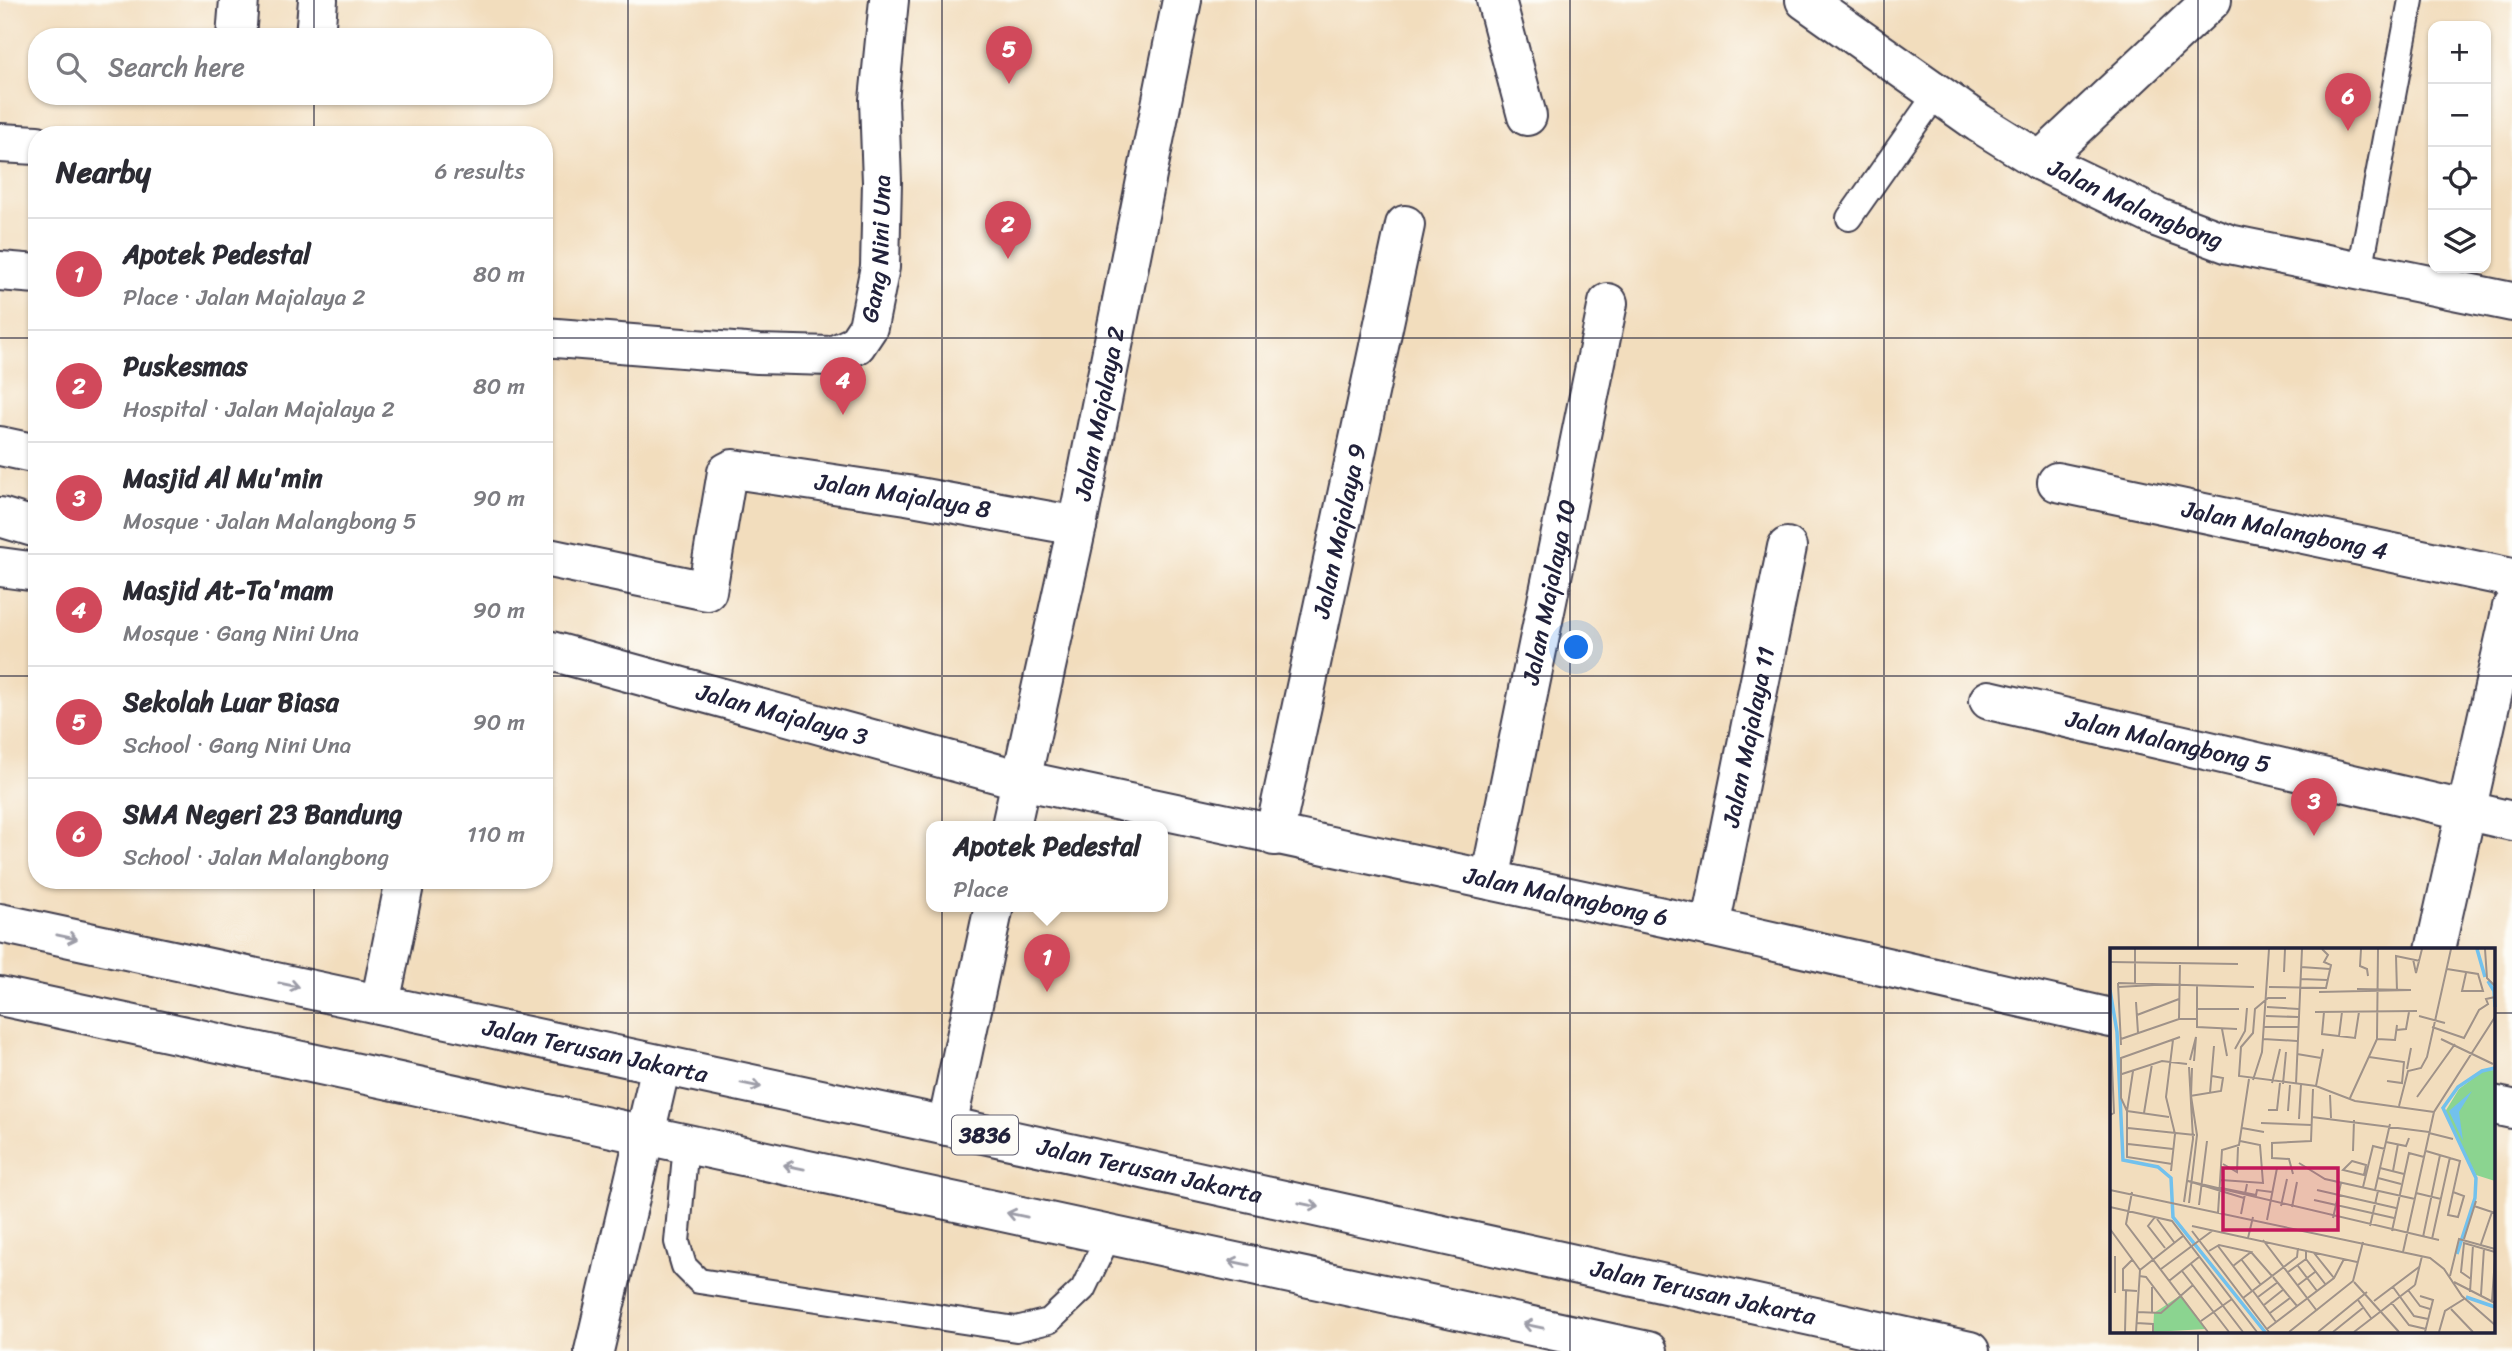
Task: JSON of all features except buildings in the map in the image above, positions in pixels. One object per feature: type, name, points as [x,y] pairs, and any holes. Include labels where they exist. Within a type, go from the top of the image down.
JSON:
[{"type":"street","points":[[237,28],[239,0]]},
{"type":"street","points":[[316,28],[318,0]]},
{"type":"street","name":"Gang Nini Una","points":[[553,338],[758,354],[832,356],[856,345],[868,327],[880,267],[882,182],[878,100],[889,0]]},
{"type":"street","name":"Jalan Majalaya 2","points":[[1012,821],[1077,526],[1182,0]]},
{"type":"street","points":[[1496,0],[1527,116]]},
{"type":"street","name":"Jalan Malangbong","points":[[1805,0],[1979,123],[2040,161],[2159,218],[2230,244],[2512,302]]},
{"type":"street","points":[[2040,161],[2212,0]]},
{"type":"street","points":[[0,143],[28,145]]},
{"type":"street","name":"Jalan Majalaya 9","points":[[1274,836],[1405,225]]},
{"type":"street","points":[[0,271],[28,274]]},
{"type":"street","name":"Jalan Majalaya 10","points":[[1490,880],[1608,303]]},
{"type":"street","points":[[0,446],[28,452]]},
{"type":"street","name":"Jalan Majalaya 8","points":[[553,559],[707,591],[729,470],[906,495],[1077,526]]},
{"type":"street","name":"Jalan Malangbong 4","points":[[2057,482],[2512,578]]},
{"type":"street","points":[[0,501],[28,509]]},
{"type":"street","points":[[0,517],[28,525]]},
{"type":"street","name":"Jalan Majalaya 11","points":[[1710,927],[1787,547]]},
{"type":"street","points":[[0,567],[28,571]]},
{"type":"street","points":[[2435,948],[2512,607]]},
{"type":"street","name":"Jalan Majalaya 3","points":[[553,651],[1021,780]]},
{"type":"street","name":"Jalan Malangbong 5","points":[[1989,700],[2512,821]]},
{"type":"street","name":"Jalan Malangbong 6","points":[[1021,780],[1710,927],[2110,1018]]},
{"type":"street","points":[[380,1004],[403,889]]},
{"type":"street","points":[[947,1126],[993,912]]},
{"type":"street","name":"Jalan Terusan Jakarta","points":[[0,923],[947,1126],[1970,1351]]},
{"type":"street","points":[[0,996],[1648,1351]]},
{"type":"street","points":[[594,1351],[661,1066]]},
{"type":"street","points":[[2494,1105],[2512,1109]]},
{"type":"lane","points":[[2360,271],[2411,0]]},
{"type":"lane","points":[[1849,218],[1937,93]]},
{"type":"lane","points":[[686,1144],[677,1242],[684,1266],[699,1281],[1016,1329],[1049,1321],[1083,1289],[1110,1235]]},
{"type":"place","name":"Sekolah Luar Biasa","points":[[1009,84]]},
{"type":"place","name":"SMA Negeri 23 Bandung","points":[[2348,131]]},
{"type":"place","name":"Puskesmas","points":[[1008,259]]},
{"type":"place","name":"Masjid At-Ta'mam","points":[[843,415]]},
{"type":"place","name":"Masjid Al Mu'min","points":[[2314,836]]},
{"type":"place","name":"Apotek Pedestal","points":[[1047,992]]}]
